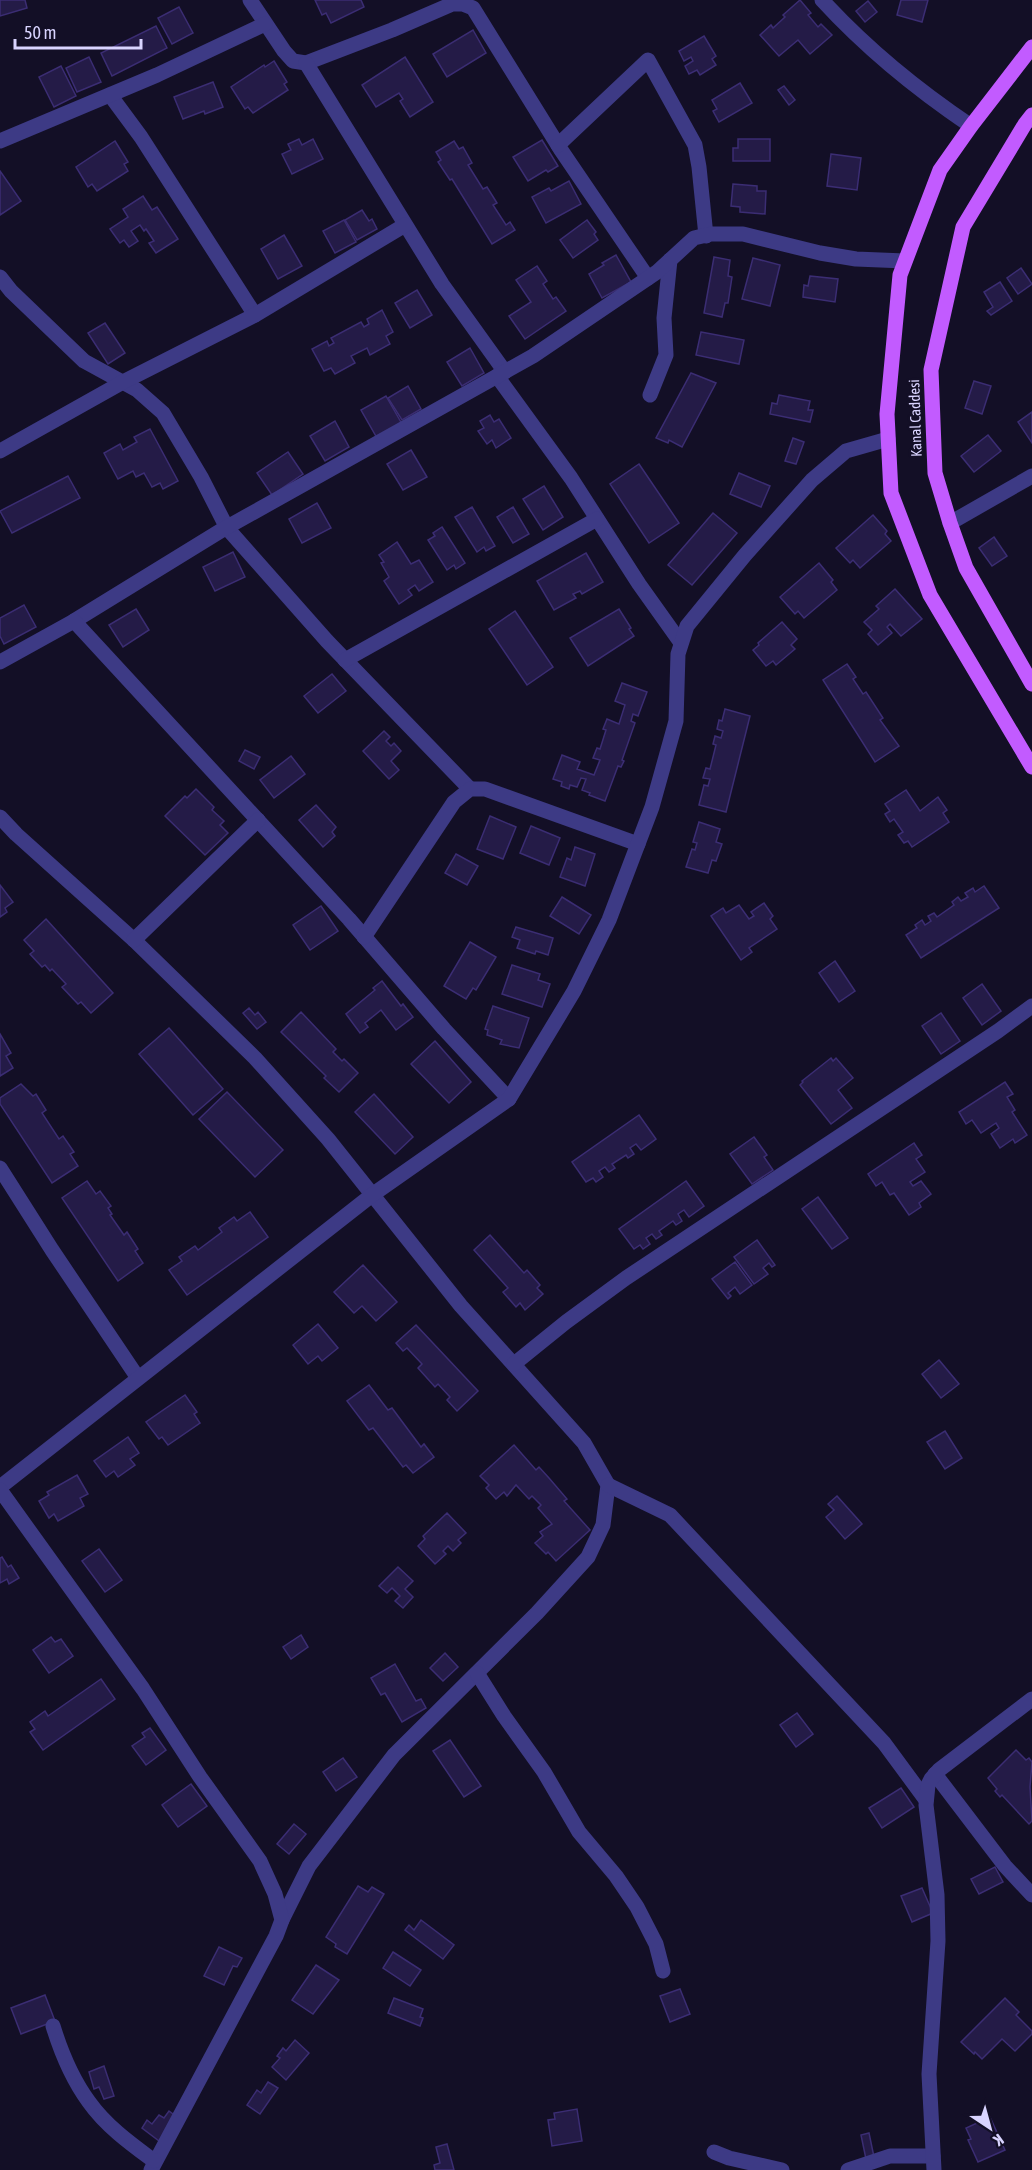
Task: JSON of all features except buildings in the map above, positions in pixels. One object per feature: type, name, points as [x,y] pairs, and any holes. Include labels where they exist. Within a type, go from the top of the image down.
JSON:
[{"type":"main road","points":[[1032,47],[970,126],[940,170],[900,275],[887,414],[891,493],[930,595],[1032,766]]},
{"type":"main road","name":"Kanal Caddesi","points":[[1032,115],[1024,124],[963,227],[931,370],[935,473],[950,523],[966,568],[1032,684]]},
{"type":"street","points":[[250,0],[276,42],[293,61],[306,63],[452,4],[464,4],[473,8],[558,145],[648,278]]},
{"type":"street","points":[[822,0],[852,33],[926,96],[970,126]]},
{"type":"street","points":[[0,141],[157,75],[265,24]]},
{"type":"street","points":[[558,145],[648,60],[695,145],[705,236]]},
{"type":"street","points":[[306,63],[442,284],[639,584],[681,644]]},
{"type":"street","points":[[110,95],[141,137],[255,315]]},
{"type":"street","points":[[0,451],[123,382],[255,315],[405,225]]},
{"type":"street","points":[[0,662],[74,621],[227,528],[534,356],[648,278],[694,238],[743,234],[820,253],[856,259],[905,261]]},
{"type":"street","points":[[650,395],[666,355],[664,318],[670,260]]},
{"type":"street","points":[[0,277],[11,291],[84,361],[137,390],[163,413],[201,477],[227,528],[345,660],[470,789]]},
{"type":"street","points":[[282,1920],[260,1861],[143,1689],[0,1489],[372,1195],[509,1099],[579,981],[609,920],[652,807],[676,721],[678,654],[687,626],[745,555],[812,480],[846,452],[888,439]]},
{"type":"street","points":[[950,523],[1032,476]]},
{"type":"street","points":[[345,660],[597,519]]},
{"type":"street","points":[[74,621],[364,936],[444,1029],[509,1099]]},
{"type":"street","points":[[364,936],[454,802],[470,789],[485,789],[638,844]]},
{"type":"street","points":[[134,940],[258,820]]},
{"type":"street","points":[[3,825],[134,940],[255,1058],[328,1139],[461,1306],[584,1443],[608,1485],[670,1515],[884,1743],[927,1800]]},
{"type":"street","points":[[514,1364],[626,1278],[979,1044],[1032,1006]]},
{"type":"street","points":[[0,1168],[138,1378]]},
{"type":"street","points":[[53,2026],[62,2054],[89,2102],[153,2166],[276,1936],[309,1866],[394,1755],[537,1613],[588,1557],[603,1525],[608,1485]]},
{"type":"street","points":[[477,1673],[544,1772],[579,1832],[616,1876],[637,1907],[656,1944],[663,1971]]},
{"type":"street","points":[[848,2170],[890,2156],[934,2163],[929,2074],[938,1941],[938,1894],[927,1800],[928,1785],[935,1774],[1032,1699]]},
{"type":"street","points":[[935,1774],[1005,1866],[1032,1895]]},
{"type":"street","points":[[714,2152],[729,2158],[783,2170]]}]
